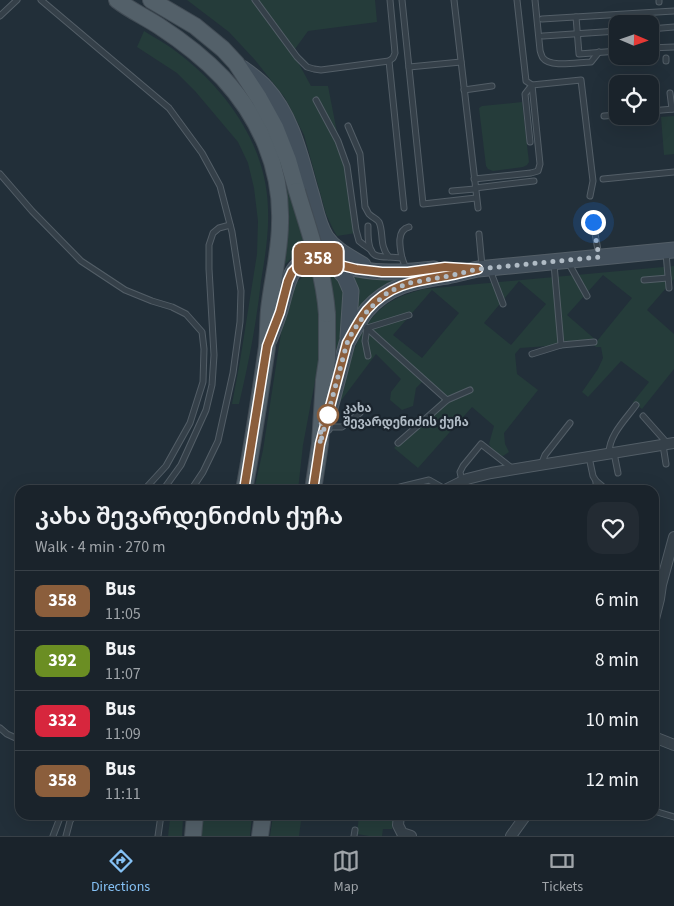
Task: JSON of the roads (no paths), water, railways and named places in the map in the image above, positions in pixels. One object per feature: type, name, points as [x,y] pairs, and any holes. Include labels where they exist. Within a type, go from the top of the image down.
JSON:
[{"type":"main road","points":[[116,0],[173,35],[197,53],[223,78],[256,123],[272,160],[280,207],[279,239],[269,308],[267,346],[245,485]]},
{"type":"main road","points":[[152,0],[195,26],[265,86],[285,117],[300,156],[320,222],[327,237],[345,255],[372,271]]},
{"type":"main road","points":[[236,63],[275,127],[288,160],[320,270],[326,302],[328,314],[327,360],[320,444],[314,485]]},
{"type":"main road","points":[[267,346],[292,272],[307,260],[315,259],[356,269],[382,272],[405,265],[483,268],[670,251]]},
{"type":"main road","points":[[320,444],[347,343],[351,291],[345,277],[332,263]]},
{"type":"main road","points":[[347,343],[363,324],[368,310],[388,292],[419,280],[449,276],[483,268]]},
{"type":"main road","points":[[193,836],[195,820]]},
{"type":"main road","points":[[260,836],[262,820]]},
{"type":"street","points":[[455,485],[491,472],[668,444]]},
{"type":"street","points":[[659,578],[674,537]]},
{"type":"street","points":[[659,739],[674,745]]},
{"type":"street","points":[[398,820],[398,825],[404,835]]},
{"type":"street","points":[[511,836],[522,820]]},
{"type":"lane","points":[[0,16],[17,0]]},
{"type":"lane","points":[[41,0],[169,108],[202,153],[220,186],[230,225],[241,291],[240,322],[233,373],[218,440],[203,472],[194,485]]},
{"type":"lane","points":[[255,0],[290,49],[307,67],[321,70],[389,61],[393,58],[395,53],[390,0]]},
{"type":"lane","points":[[402,0],[423,204],[476,198]]},
{"type":"lane","points":[[454,0],[478,208]]},
{"type":"lane","points":[[517,0],[526,81],[532,85],[581,80],[593,181],[590,196]]},
{"type":"lane","points":[[535,0],[540,50],[542,57],[547,62],[555,64],[590,62],[600,52]]},
{"type":"lane","points":[[542,19],[674,11]]},
{"type":"lane","points":[[576,17],[579,54],[609,52]]},
{"type":"lane","points":[[659,28],[674,27]]},
{"type":"lane","points":[[543,36],[609,32]]},
{"type":"lane","points":[[659,48],[674,47]]},
{"type":"lane","points":[[389,61],[404,208]]},
{"type":"lane","points":[[409,67],[461,62]]},
{"type":"lane","points":[[530,142],[526,94],[532,85]]},
{"type":"lane","points":[[474,179],[538,171],[540,164],[532,85]]},
{"type":"lane","points":[[464,90],[492,86]]},
{"type":"lane","points":[[659,110],[673,109],[670,93]]},
{"type":"lane","points":[[316,100],[338,141],[347,166],[359,241],[375,255],[389,258],[405,265]]},
{"type":"lane","points":[[604,116],[609,116]]},
{"type":"lane","points":[[348,126],[360,154],[365,207],[369,214],[377,219],[386,254],[389,258]]},
{"type":"lane","points":[[602,179],[674,172]]},
{"type":"lane","points":[[0,174],[32,211],[81,261],[125,290],[186,314],[202,332],[204,349],[203,382],[190,423],[166,466],[149,485]]},
{"type":"lane","points":[[452,191],[534,181]]},
{"type":"lane","points":[[593,222],[599,257]]},
{"type":"lane","points":[[167,485],[181,465],[206,410],[212,385],[214,354],[209,245],[213,233],[219,228],[230,225]]},
{"type":"lane","points":[[368,226],[371,250]]},
{"type":"lane","points":[[405,265],[400,246],[400,237],[402,231],[409,227]]},
{"type":"lane","points":[[480,234],[483,268],[503,304]]},
{"type":"lane","points":[[669,288],[670,251]]},
{"type":"lane","points":[[560,261],[586,296]]},
{"type":"lane","points":[[560,261],[561,345]]},
{"type":"lane","points":[[644,280],[668,278]]},
{"type":"lane","points":[[363,324],[409,315]]},
{"type":"lane","points":[[363,324],[368,356]]},
{"type":"lane","points":[[363,324],[447,400]]},
{"type":"lane","points":[[532,354],[561,345],[594,342]]},
{"type":"lane","points":[[398,443],[447,400],[470,390]]},
{"type":"lane","points":[[618,473],[609,448],[614,436],[636,405]]},
{"type":"lane","points":[[325,427],[342,427],[360,413]]},
{"type":"lane","points":[[643,416],[668,444],[666,464]]},
{"type":"lane","points":[[541,465],[545,455],[570,423]]},
{"type":"lane","points":[[462,481],[460,472],[463,466],[482,444],[513,469]]},
{"type":"lane","points":[[589,457],[596,485]]},
{"type":"lane","points":[[405,485],[429,480],[438,485]]},
{"type":"lane","points":[[596,481],[601,485]]},
{"type":"lane","points":[[0,728],[15,738]]},
{"type":"lane","points":[[659,812],[674,817]]},
{"type":"lane","points":[[53,836],[59,820]]},
{"type":"lane","points":[[66,836],[71,820]]},
{"type":"lane","points":[[158,836],[161,820]]},
{"type":"place","name":"კახა შევარდენიძის ქუჩა","points":[[328,415]]}]
